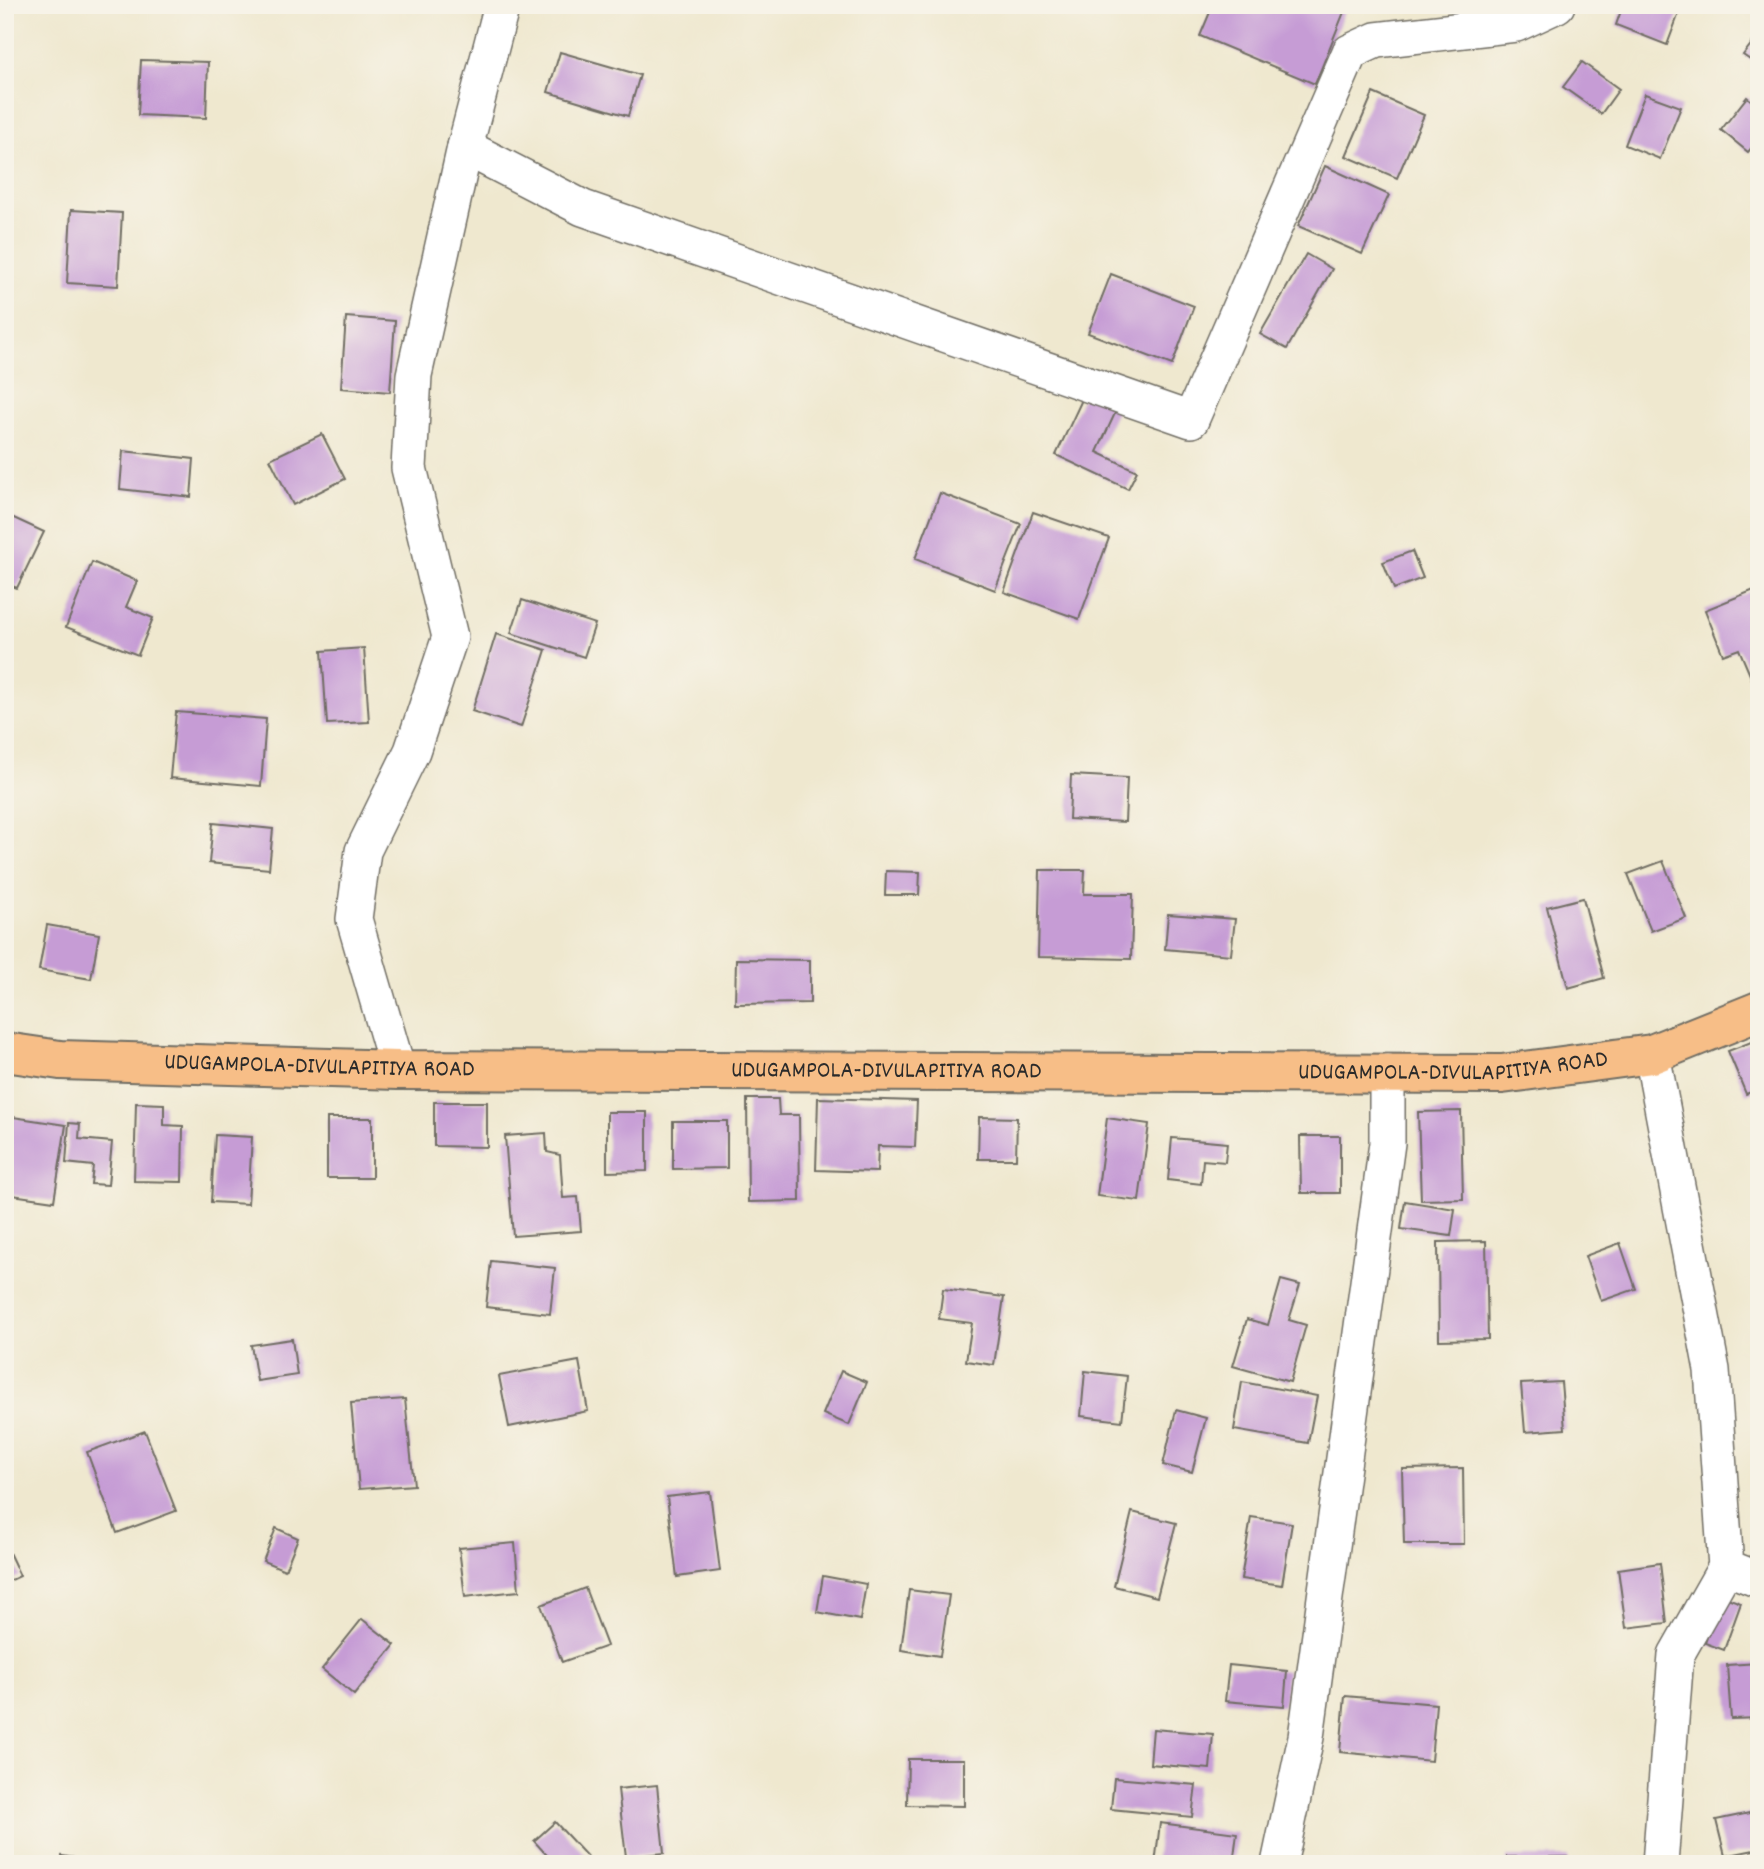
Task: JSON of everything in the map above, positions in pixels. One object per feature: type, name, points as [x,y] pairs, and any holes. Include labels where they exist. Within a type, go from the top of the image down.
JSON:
[{"type":"main road","name":"UDUGAMPOLA-DIVULAPITIYA ROAD","points":[[5,1052],[60,1060],[398,1070],[1502,1074],[1652,1054],[1759,1011]]},
{"type":"street","points":[[398,1070],[354,919],[363,851],[412,751],[450,636],[409,468],[414,375],[465,147],[502,5]]},
{"type":"street","points":[[465,147],[583,208],[1191,420],[1350,52],[1376,40],[1516,24],[1557,5]]},
{"type":"street","points":[[1652,1054],[1712,1370],[1726,1567],[1676,1655],[1660,1864]]},
{"type":"street","points":[[1279,1864],[1306,1737],[1387,1143],[1387,1072]]},
{"type":"street","points":[[1726,1567],[1759,1580]]},
{"type":"building","points":[[1213,5],[1329,5],[1344,12],[1315,84],[1200,36]]},
{"type":"building","points":[[1623,5],[1682,5],[1667,45],[1616,25]]},
{"type":"building","points":[[1759,34],[1759,66],[1743,55]]},
{"type":"building","points":[[560,52],[640,75],[628,116],[548,92]]},
{"type":"building","points":[[141,60],[208,62],[206,118],[138,115]]},
{"type":"building","points":[[1582,62],[1619,89],[1601,114],[1563,87]]},
{"type":"building","points":[[1373,93],[1424,115],[1397,178],[1346,156]]},
{"type":"building","points":[[1645,94],[1681,107],[1660,159],[1625,145]]},
{"type":"building","points":[[1747,97],[1759,107],[1759,139],[1748,152],[1721,130]]},
{"type":"building","points":[[1325,166],[1389,195],[1362,254],[1298,226]]},
{"type":"building","points":[[71,210],[122,213],[118,286],[67,283]]},
{"type":"building","points":[[1306,254],[1332,269],[1287,349],[1260,334]]},
{"type":"building","points":[[1111,274],[1194,306],[1172,365],[1088,333]]},
{"type":"building","points":[[346,317],[395,321],[390,392],[341,388]]},
{"type":"building","points":[[1086,391],[1118,407],[1097,452],[1137,471],[1128,489],[1056,455]]},
{"type":"building","points":[[322,434],[345,479],[293,505],[270,459]]},
{"type":"building","points":[[123,451],[194,459],[191,497],[120,489]]},
{"type":"building","points":[[940,493],[1021,524],[995,590],[915,559]]},
{"type":"building","points":[[1033,512],[1109,538],[1079,619],[1004,592]]},
{"type":"building","points":[[5,514],[44,532],[17,588],[5,583]]},
{"type":"building","points":[[1412,551],[1423,578],[1394,589],[1383,562]]},
{"type":"building","points":[[92,562],[137,581],[126,607],[153,618],[138,655],[66,627]]},
{"type":"building","points":[[1759,588],[1759,696],[1739,649],[1723,655],[1705,610]]},
{"type":"building","points":[[522,600],[595,624],[584,657],[511,633]]},
{"type":"building","points":[[496,634],[546,650],[521,727],[472,711]]},
{"type":"building","points":[[364,648],[369,722],[327,724],[322,651]]},
{"type":"building","points":[[176,712],[266,719],[261,786],[170,778]]},
{"type":"building","points":[[1071,775],[1127,778],[1125,822],[1069,819]]},
{"type":"building","points":[[213,823],[273,829],[269,869],[209,863]]},
{"type":"building","points":[[1663,861],[1686,918],[1651,931],[1628,874]]},
{"type":"building","points":[[1040,870],[1085,870],[1084,894],[1133,894],[1131,959],[1038,957]]},
{"type":"building","points":[[886,871],[920,872],[919,895],[885,895]]},
{"type":"building","points":[[1583,898],[1604,978],[1568,988],[1547,907]]},
{"type":"building","points":[[1168,914],[1235,919],[1231,955],[1165,949]]},
{"type":"building","points":[[47,925],[99,934],[91,979],[39,970]]},
{"type":"building","points":[[736,959],[810,960],[810,1003],[735,1004]]},
{"type":"building","points":[[1759,1039],[1759,1089],[1746,1094],[1728,1051]]},
{"type":"building","points":[[818,1098],[917,1101],[915,1147],[878,1146],[877,1172],[816,1170]]},
{"type":"building","points":[[747,1099],[778,1099],[779,1115],[799,1115],[800,1201],[748,1202]]},
{"type":"building","points":[[434,1102],[487,1102],[487,1147],[434,1146]]},
{"type":"building","points":[[136,1103],[164,1104],[164,1125],[183,1126],[182,1182],[134,1181]]},
{"type":"building","points":[[1461,1111],[1463,1199],[1421,1200],[1418,1112]]},
{"type":"building","points":[[607,1112],[647,1112],[647,1171],[607,1172]]},
{"type":"building","points":[[13,1117],[66,1125],[54,1201],[5,1194],[5,1171]]},
{"type":"building","points":[[979,1117],[1017,1118],[1016,1159],[978,1159]]},
{"type":"building","points":[[327,1118],[372,1118],[372,1178],[327,1178]]},
{"type":"building","points":[[1107,1118],[1149,1124],[1139,1201],[1097,1196]]},
{"type":"building","points":[[673,1121],[727,1121],[727,1168],[673,1169]]},
{"type":"building","points":[[69,1123],[80,1124],[79,1139],[112,1142],[108,1185],[91,1184],[93,1166],[66,1163]]},
{"type":"building","points":[[546,1133],[547,1152],[560,1155],[563,1198],[578,1197],[581,1231],[513,1236],[505,1136]]},
{"type":"building","points":[[215,1135],[252,1137],[248,1204],[211,1202]]},
{"type":"building","points":[[1300,1136],[1340,1136],[1340,1193],[1301,1193]]},
{"type":"building","points":[[1172,1138],[1227,1143],[1225,1162],[1203,1160],[1201,1184],[1168,1180]]},
{"type":"building","points":[[1405,1201],[1455,1209],[1451,1236],[1401,1229]]},
{"type":"building","points":[[1486,1241],[1488,1339],[1439,1340],[1438,1242]]},
{"type":"building","points":[[1620,1243],[1636,1289],[1601,1301],[1585,1256]]},
{"type":"building","points":[[491,1261],[555,1268],[550,1314],[486,1307]]},
{"type":"building","points":[[1281,1280],[1300,1285],[1289,1320],[1306,1325],[1290,1382],[1233,1366],[1247,1319],[1268,1325]]},
{"type":"building","points":[[943,1289],[1004,1297],[994,1365],[966,1361],[972,1323],[939,1319]]},
{"type":"building","points":[[292,1339],[297,1375],[257,1381],[251,1345]]},
{"type":"building","points":[[579,1361],[588,1411],[509,1427],[499,1376]]},
{"type":"building","points":[[841,1371],[867,1382],[849,1425],[823,1414]]},
{"type":"building","points":[[1085,1371],[1127,1376],[1122,1421],[1081,1416]]},
{"type":"building","points":[[1242,1382],[1317,1396],[1308,1443],[1234,1430]]},
{"type":"building","points":[[1561,1382],[1565,1429],[1525,1432],[1521,1384]]},
{"type":"building","points":[[405,1399],[414,1485],[359,1489],[351,1403]]},
{"type":"building","points":[[1176,1410],[1206,1418],[1192,1472],[1163,1465]]},
{"type":"building","points":[[145,1431],[176,1511],[117,1533],[87,1452]]},
{"type":"building","points":[[1463,1468],[1464,1544],[1404,1544],[1402,1469]]},
{"type":"building","points":[[710,1492],[720,1571],[677,1577],[667,1497]]},
{"type":"building","points":[[1132,1512],[1176,1523],[1157,1597],[1114,1586]]},
{"type":"building","points":[[1251,1517],[1292,1523],[1282,1585],[1241,1579]]},
{"type":"building","points":[[276,1528],[298,1538],[285,1570],[263,1561]]},
{"type":"building","points":[[515,1543],[519,1591],[465,1597],[459,1548]]},
{"type":"building","points":[[5,1544],[20,1576],[5,1583]]},
{"type":"building","points":[[1660,1563],[1667,1623],[1626,1628],[1618,1569]]},
{"type":"building","points":[[823,1576],[866,1584],[860,1620],[817,1612]]},
{"type":"building","points":[[585,1588],[607,1646],[562,1662],[541,1605]]},
{"type":"building","points":[[909,1590],[949,1595],[940,1656],[901,1650]]},
{"type":"building","points":[[1722,1596],[1741,1603],[1724,1650],[1705,1643]]},
{"type":"building","points":[[362,1619],[395,1645],[354,1695],[322,1669]]},
{"type":"building","points":[[1759,1663],[1759,1718],[1731,1719],[1727,1665]]},
{"type":"building","points":[[1229,1665],[1287,1671],[1284,1706],[1225,1701]]},
{"type":"building","points":[[1345,1696],[1436,1704],[1431,1761],[1340,1752]]},
{"type":"building","points":[[1153,1729],[1213,1734],[1210,1769],[1150,1764]]},
{"type":"building","points":[[908,1759],[964,1759],[964,1806],[907,1805]]},
{"type":"building","points":[[1114,1778],[1196,1785],[1192,1817],[1111,1809]]},
{"type":"building","points":[[657,1785],[664,1853],[626,1857],[618,1789]]},
{"type":"building","points":[[1759,1811],[1759,1849],[1725,1856],[1716,1820]]},
{"type":"building","points":[[555,1822],[594,1864],[555,1864],[534,1841]]},
{"type":"building","points":[[1160,1823],[1237,1833],[1233,1864],[1155,1864]]},
{"type":"building","points":[[62,1856],[101,1862],[101,1864],[61,1864]]},
{"type":"building","points":[[1507,1857],[1568,1857],[1568,1864],[1507,1864]]}]
